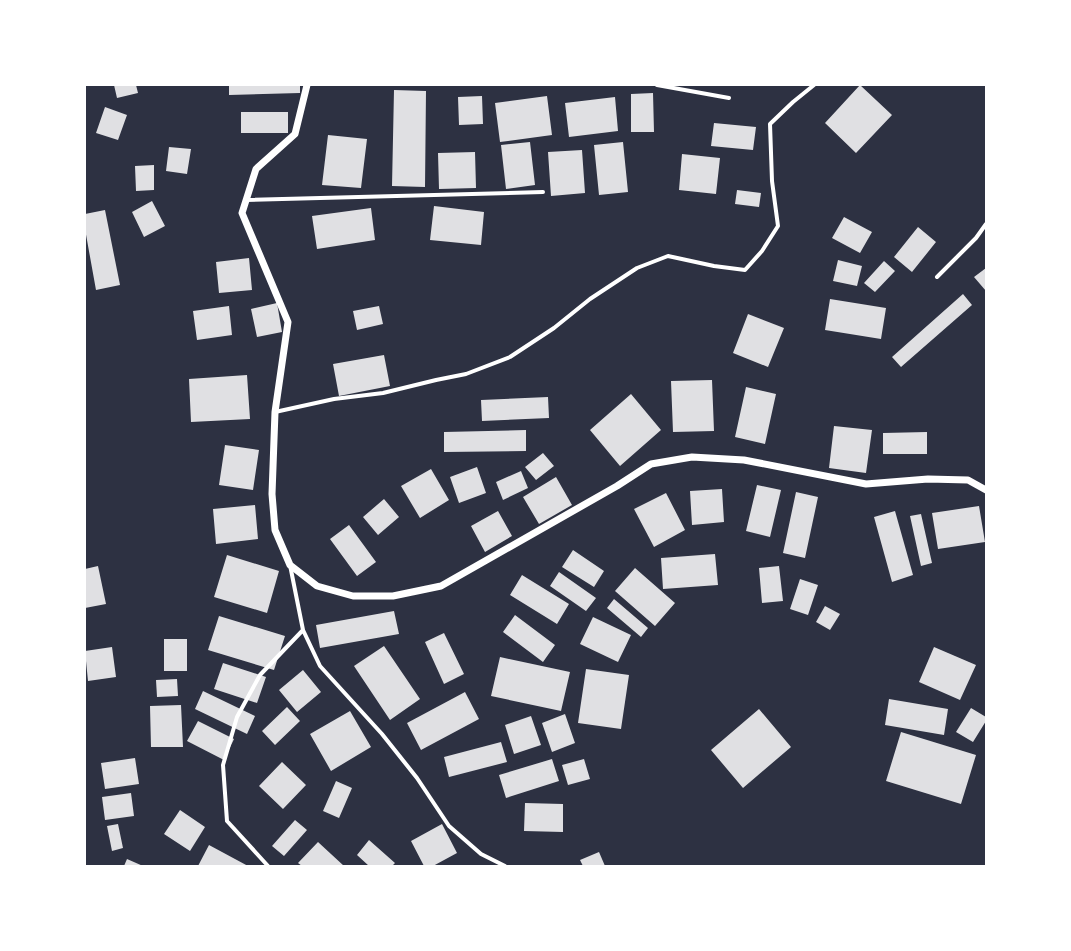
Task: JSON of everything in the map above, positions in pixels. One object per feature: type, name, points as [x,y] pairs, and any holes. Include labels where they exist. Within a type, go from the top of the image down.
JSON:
[{"type":"street","points":[[307,85],[295,134],[256,169],[242,213],[288,322],[275,412],[272,494],[275,530],[290,566],[303,630],[320,666],[362,711],[395,750],[417,778],[449,826],[480,854],[505,866]]},
{"type":"street","points":[[657,85],[729,98]]},
{"type":"street","points":[[275,412],[334,399],[383,393],[466,374],[510,358],[554,328],[590,299],[638,268],[668,256],[714,266],[745,270],[762,251],[778,226],[772,181],[770,124],[814,85]]},
{"type":"street","points":[[246,200],[543,192]]},
{"type":"street","points":[[937,278],[976,238],[986,224]]},
{"type":"street","points":[[290,566],[317,586],[354,596],[393,596],[441,586],[617,486],[651,464],[692,457],[744,460],[866,484],[928,479],[968,480],[986,490]]},
{"type":"street","points":[[268,866],[227,821],[223,765],[237,717],[260,675],[303,630]]},
{"type":"building","points":[[114,85],[136,85],[138,93],[117,98]]},
{"type":"building","points":[[229,85],[300,85],[300,93],[229,95]]},
{"type":"building","points":[[860,85],[892,115],[856,153],[825,123]]},
{"type":"building","points":[[394,90],[426,91],[425,187],[392,186]]},
{"type":"building","points":[[653,93],[654,132],[631,132],[631,94]]},
{"type":"building","points":[[482,96],[483,124],[459,125],[458,97]]},
{"type":"building","points":[[547,96],[552,135],[500,142],[495,103]]},
{"type":"building","points":[[615,97],[618,131],[569,137],[565,103]]},
{"type":"building","points":[[105,107],[127,115],[118,140],[96,133]]},
{"type":"building","points":[[241,112],[288,112],[288,133],[241,133]]},
{"type":"building","points":[[714,123],[756,127],[753,150],[711,146]]},
{"type":"building","points":[[328,135],[367,139],[361,188],[322,185]]},
{"type":"building","points":[[530,142],[535,185],[506,189],[501,145]]},
{"type":"building","points":[[623,142],[628,192],[599,195],[594,145]]},
{"type":"building","points":[[169,147],[191,149],[187,174],[166,171]]},
{"type":"building","points":[[582,150],[585,193],[551,196],[548,152]]},
{"type":"building","points":[[475,152],[476,188],[439,189],[438,153]]},
{"type":"building","points":[[682,154],[720,158],[716,194],[679,190]]},
{"type":"building","points":[[154,165],[154,190],[136,191],[135,166]]},
{"type":"building","points":[[737,190],[761,193],[759,207],[735,204]]},
{"type":"building","points":[[152,201],[165,226],[144,237],[132,212]]},
{"type":"building","points":[[434,206],[484,212],[481,245],[430,240]]},
{"type":"building","points":[[371,208],[375,240],[317,249],[312,216]]},
{"type":"building","points":[[105,210],[120,285],[96,290],[85,229],[85,214]]},
{"type":"building","points":[[844,217],[872,232],[860,253],[832,238]]},
{"type":"building","points":[[918,227],[936,242],[912,272],[894,257]]},
{"type":"building","points":[[249,258],[252,290],[219,293],[216,262]]},
{"type":"building","points":[[838,260],[862,266],[857,286],[833,281]]},
{"type":"building","points":[[884,261],[895,271],[875,292],[864,283]]},
{"type":"building","points":[[986,268],[986,291],[974,277]]},
{"type":"building","points":[[963,294],[972,305],[901,367],[892,357]]},
{"type":"building","points":[[830,299],[886,308],[881,339],[825,330]]},
{"type":"building","points":[[277,303],[282,332],[257,337],[251,309]]},
{"type":"building","points":[[229,306],[232,335],[197,340],[193,311]]},
{"type":"building","points":[[379,306],[383,324],[357,330],[353,311]]},
{"type":"building","points":[[748,314],[784,328],[768,367],[733,353]]},
{"type":"building","points":[[384,355],[390,386],[339,396],[333,364]]},
{"type":"building","points":[[247,375],[250,419],[191,422],[189,379]]},
{"type":"building","points":[[712,380],[714,431],[673,432],[671,381]]},
{"type":"building","points":[[746,387],[776,394],[765,444],[735,437]]},
{"type":"building","points":[[631,394],[661,430],[620,466],[590,430]]},
{"type":"building","points":[[548,397],[549,418],[482,421],[481,400]]},
{"type":"building","points":[[834,426],[872,430],[866,473],[829,468]]},
{"type":"building","points":[[526,430],[526,451],[444,452],[444,432]]},
{"type":"building","points":[[927,432],[927,454],[883,454],[883,433]]},
{"type":"building","points":[[225,445],[259,450],[253,490],[219,485]]},
{"type":"building","points":[[543,453],[554,466],[536,480],[525,467]]},
{"type":"building","points":[[477,467],[486,493],[459,503],[450,477]]},
{"type":"building","points":[[431,469],[449,500],[420,518],[401,486]]},
{"type":"building","points":[[521,471],[528,488],[503,500],[496,482]]},
{"type":"building","points":[[556,477],[572,505],[539,524],[523,497]]},
{"type":"building","points":[[757,485],[781,490],[770,537],[746,531]]},
{"type":"building","points":[[722,489],[724,522],[692,525],[690,491]]},
{"type":"building","points":[[796,492],[818,497],[805,558],[783,553]]},
{"type":"building","points":[[666,493],[685,530],[654,547],[634,509]]},
{"type":"building","points":[[384,499],[399,517],[378,535],[363,517]]},
{"type":"building","points":[[255,505],[258,539],[216,544],[213,509]]},
{"type":"building","points":[[979,506],[985,542],[938,549],[932,513]]},
{"type":"building","points":[[498,511],[512,536],[485,552],[471,526]]},
{"type":"building","points":[[895,511],[913,575],[892,582],[874,517]]},
{"type":"building","points":[[921,514],[932,563],[921,566],[910,516]]},
{"type":"building","points":[[349,525],[376,562],[357,576],[330,539]]},
{"type":"building","points":[[573,550],[604,571],[594,587],[562,567]]},
{"type":"building","points":[[715,554],[718,585],[663,589],[661,558]]},
{"type":"building","points":[[227,555],[279,571],[267,613],[214,597]]},
{"type":"building","points":[[98,566],[106,604],[85,608],[85,569]]},
{"type":"building","points":[[779,566],[783,601],[762,603],[759,568]]},
{"type":"building","points":[[635,568],[675,603],[655,626],[615,591]]},
{"type":"building","points":[[559,572],[596,598],[586,611],[550,586]]},
{"type":"building","points":[[522,575],[569,604],[557,624],[510,595]]},
{"type":"building","points":[[800,579],[818,585],[808,615],[790,609]]},
{"type":"building","points":[[614,599],[648,628],[641,637],[607,608]]},
{"type":"building","points":[[825,606],[840,614],[830,630],[816,622]]},
{"type":"building","points":[[394,611],[399,634],[320,648],[316,625]]},
{"type":"building","points":[[515,615],[555,645],[543,662],[503,632]]},
{"type":"building","points":[[219,616],[285,636],[274,670],[208,650]]},
{"type":"building","points":[[593,617],[631,635],[618,662],[580,644]]},
{"type":"building","points":[[444,633],[464,674],[444,684],[425,642]]},
{"type":"building","points":[[164,639],[187,639],[187,671],[164,671]]},
{"type":"building","points":[[384,646],[420,699],[390,720],[354,666]]},
{"type":"building","points":[[112,647],[116,677],[88,681],[85,651]]},
{"type":"building","points":[[934,647],[976,665],[960,700],[919,682]]},
{"type":"building","points":[[500,657],[570,672],[561,711],[491,696]]},
{"type":"building","points":[[223,663],[266,677],[257,703],[214,689]]},
{"type":"building","points":[[586,669],[629,675],[621,729],[578,723]]},
{"type":"building","points":[[303,670],[321,692],[297,712],[279,690]]},
{"type":"building","points":[[177,679],[178,696],[157,697],[156,680]]},
{"type":"building","points":[[203,691],[255,716],[247,734],[195,709]]},
{"type":"building","points":[[465,692],[479,719],[421,750],[407,723]]},
{"type":"building","points":[[889,699],[948,709],[944,735],[885,725]]},
{"type":"building","points":[[181,705],[183,747],[151,747],[150,706]]},
{"type":"building","points":[[287,707],[300,721],[275,745],[262,731]]},
{"type":"building","points":[[971,708],[986,717],[986,721],[973,742],[956,732]]},
{"type":"building","points":[[759,709],[791,747],[743,788],[711,750]]},
{"type":"building","points":[[350,711],[371,747],[331,771],[310,734]]},
{"type":"building","points":[[565,714],[575,743],[552,752],[542,723]]},
{"type":"building","points":[[531,716],[541,745],[514,754],[505,725]]},
{"type":"building","points":[[198,721],[234,739],[224,760],[187,741]]},
{"type":"building","points":[[901,732],[976,755],[961,804],[886,781]]},
{"type":"building","points":[[501,742],[507,762],[449,777],[444,757]]},
{"type":"building","points":[[135,758],[139,784],[105,789],[101,763]]},
{"type":"building","points":[[552,759],[559,781],[506,798],[499,775]]},
{"type":"building","points":[[584,759],[590,779],[568,785],[562,765]]},
{"type":"building","points":[[282,762],[306,785],[283,809],[259,786]]},
{"type":"building","points":[[336,781],[352,788],[339,818],[323,811]]},
{"type":"building","points":[[131,793],[134,816],[105,820],[102,797]]},
{"type":"building","points":[[525,803],[563,804],[563,832],[524,831]]},
{"type":"building","points":[[180,810],[205,827],[190,851],[164,834]]},
{"type":"building","points":[[295,820],[307,830],[284,856],[272,846]]},
{"type":"building","points":[[118,824],[123,848],[112,851],[107,826]]},
{"type":"building","points":[[442,824],[457,853],[433,866],[424,866],[411,841]]},
{"type":"building","points":[[369,840],[395,863],[392,866],[369,866],[357,855]]},
{"type":"building","points":[[318,842],[344,866],[302,866],[298,863]]},
{"type":"building","points":[[209,845],[248,866],[198,866]]},
{"type":"building","points":[[599,852],[605,866],[583,866],[580,860]]},
{"type":"building","points":[[127,859],[143,866],[124,866]]}]
